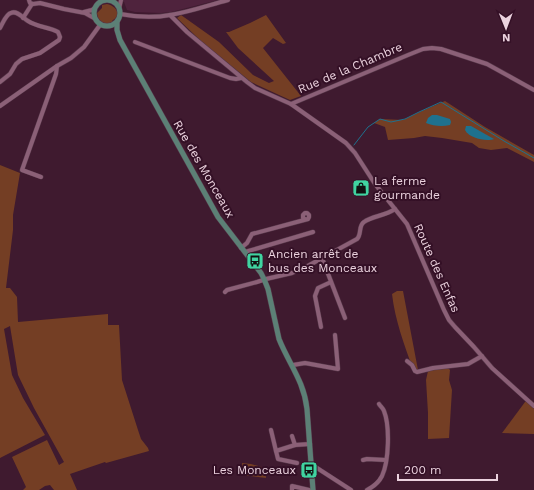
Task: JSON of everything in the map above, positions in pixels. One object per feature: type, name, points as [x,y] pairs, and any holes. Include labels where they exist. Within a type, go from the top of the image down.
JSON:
[{"type":"main road","points":[[104,0],[112,0],[120,11],[117,22],[112,26],[107,27],[96,22],[93,12],[97,4],[104,0]]},
{"type":"main road","name":"Rue des Monceaux","points":[[117,22],[117,30],[120,40]]},
{"type":"main road","name":"Rue des Monceaux","points":[[107,27],[120,40],[218,217],[264,279],[268,289],[279,339],[302,384],[306,397],[313,490]]},
{"type":"street","points":[[121,0],[120,11],[133,16],[156,17],[170,15],[228,0]]},
{"type":"street","points":[[23,18],[30,2],[35,4],[40,1],[48,5],[88,14],[94,18]]},
{"type":"street","points":[[81,12],[88,11],[97,4]]},
{"type":"street","points":[[0,28],[8,15],[14,12],[28,22],[58,32],[60,37],[59,40],[40,53],[16,64],[10,74],[0,82]]},
{"type":"street","name":"Rue de la Chambre","points":[[170,15],[187,32],[241,78],[255,88],[291,104],[423,49],[432,48],[441,49],[487,64],[534,90]]},
{"type":"street","points":[[0,106],[57,66],[71,58],[84,47],[100,25]]},
{"type":"street","points":[[135,42],[230,78],[236,80],[241,78]]},
{"type":"street","points":[[41,177],[22,170],[56,74],[57,66]]},
{"type":"street","name":"Route des Enfas","points":[[291,104],[346,143],[375,184],[407,224],[447,316],[455,327],[495,371],[534,406]]},
{"type":"street","points":[[225,292],[227,290],[264,279],[292,273],[359,238],[361,225],[365,221],[388,213],[394,209]]},
{"type":"street","points":[[241,248],[247,243],[252,234],[305,219]]},
{"type":"street","points":[[244,252],[313,232]]},
{"type":"street","points":[[322,258],[345,318]]},
{"type":"street","points":[[321,327],[315,296],[318,288],[332,282]]},
{"type":"street","points":[[293,365],[305,363],[338,369],[335,335]]},
{"type":"street","points":[[407,361],[412,365],[415,371],[420,371],[468,364],[482,356]]},
{"type":"street","points":[[367,490],[377,483],[382,477],[386,460],[388,440],[387,427],[384,412],[379,404]]},
{"type":"street","points":[[271,430],[278,459],[297,463]]},
{"type":"street","points":[[292,436],[295,445]]},
{"type":"street","points":[[276,451],[295,445],[310,444]]},
{"type":"street","points":[[363,460],[386,460]]},
{"type":"street","points":[[312,467],[318,468],[351,490]]},
{"type":"street","points":[[292,490],[292,486],[309,490]]},
{"type":"shaded area","points":[[121,0],[218,0],[171,12],[161,13],[135,12],[127,10],[124,2]]},
{"type":"shaded area","points":[[107,4],[113,6],[117,11],[117,16],[112,23],[104,23],[100,20],[97,13],[102,8],[102,5]]},
{"type":"shaded area","points":[[181,15],[219,42],[253,75],[269,83],[274,81],[238,48],[226,32],[266,15],[286,43],[283,44],[273,38],[263,48],[301,96],[290,100],[251,82],[201,41],[177,18]]},
{"type":"shaded area","points":[[445,101],[485,127],[534,155],[534,162],[507,148],[491,150],[479,148],[472,143],[442,138],[425,136],[388,140],[385,127],[374,123],[380,119],[403,120]]},
{"type":"shaded area","points":[[0,165],[20,173],[13,215],[13,230],[6,288],[10,288],[17,297],[18,322],[108,314],[108,325],[119,325],[122,380],[141,439],[149,451],[106,463],[105,462],[70,474],[77,490],[54,490],[50,485],[39,490],[23,490],[26,487],[12,457],[47,440],[59,465],[64,462],[34,408],[18,375],[10,326],[4,329],[12,375],[23,398],[45,435],[0,458]]},
{"type":"shaded area","points":[[397,291],[403,291],[418,370],[413,369],[398,323],[392,294]]},
{"type":"shaded area","points":[[448,368],[450,370],[449,380],[452,390],[449,438],[428,439],[426,380],[428,371]]},
{"type":"shaded area","points":[[531,400],[534,403],[534,434],[502,433],[525,402]]},
{"type":"shaded area","points":[[242,463],[265,468],[266,478],[243,475]]},
{"type":"water","points":[[432,115],[450,119],[450,125],[438,126],[426,123],[428,118]]},
{"type":"water","points":[[466,126],[471,126],[494,139],[478,139],[467,133],[465,130]]},
{"type":"waterway","points":[[354,145],[368,127],[380,119],[391,122],[405,119],[441,102],[534,158]]},
{"type":"place","name":"La ferme gourmande","points":[[361,188]]},
{"type":"place","name":"Ancien arrêt de bus des Monceaux","points":[[255,261]]},
{"type":"place","name":"Les Monceaux","points":[[309,470]]}]
